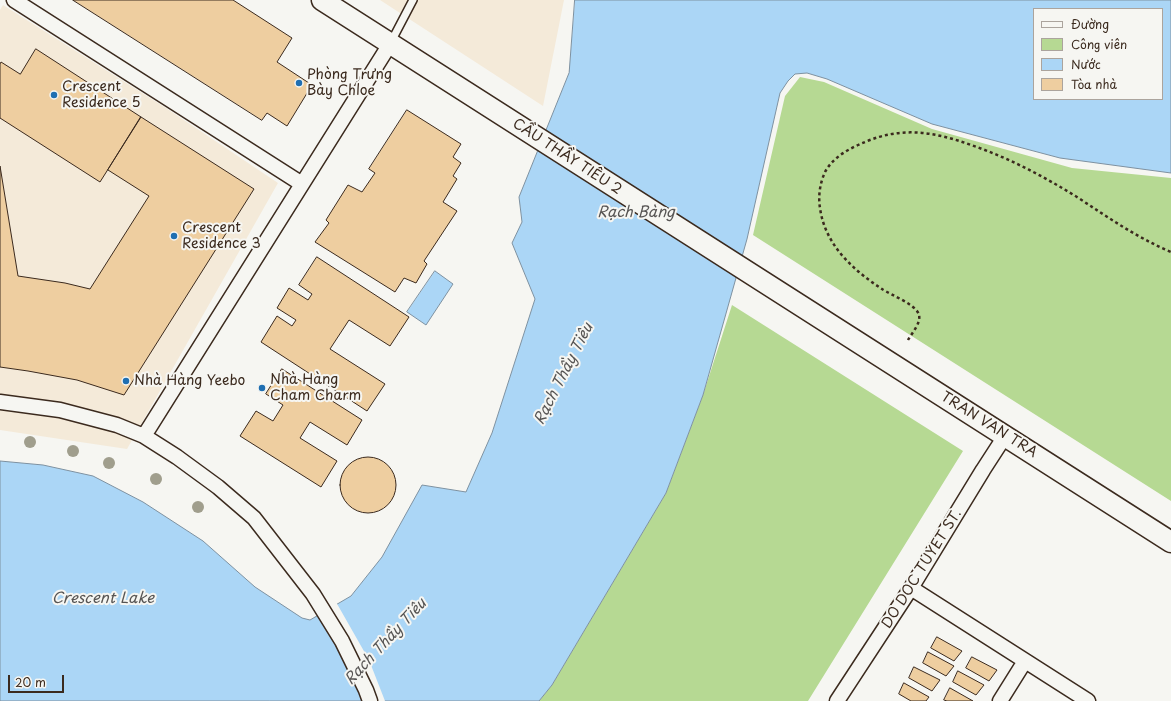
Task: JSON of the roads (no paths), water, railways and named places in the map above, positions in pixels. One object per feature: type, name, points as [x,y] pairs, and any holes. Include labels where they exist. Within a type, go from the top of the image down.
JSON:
[{"type":"main road","name":"CẦU THẦY TIÊU 2","points":[[322,0],[806,309]]},
{"type":"main road","name":"TRAN VAN TRA","points":[[806,309],[1171,542]]},
{"type":"street","points":[[14,0],[302,184]]},
{"type":"street","points":[[144,436],[390,44]]},
{"type":"street","points":[[0,402],[60,410],[117,425],[144,436],[177,457],[218,487],[254,518],[313,594],[342,641],[370,701]]},
{"type":"street","name":"DO DOC TUYET ST.","points":[[837,701],[911,588],[1005,436]]},
{"type":"street","points":[[911,588],[1088,701]]},
{"type":"street","points":[[1000,701],[1025,661]]},
{"type":"lane","points":[[390,44],[413,0]]},
{"type":"water","name":"Rạch Bàng","points":[[575,0],[1171,0],[1171,173],[1060,158],[932,124],[827,79],[807,73],[795,74],[788,81],[780,93],[747,239],[703,395],[666,493],[552,685],[539,701],[0,701],[0,461],[43,465],[93,476],[143,502],[203,541],[255,587],[302,618],[310,620],[351,596],[382,557],[422,485],[466,492],[492,433],[535,299],[512,243],[522,222],[519,197],[569,73]]},
{"type":"water","points":[[435,271],[453,284],[426,325],[407,312]]},
{"type":"place","name":"Phòng Trưng Bày Chloe","points":[[299,83]]},
{"type":"place","name":"Crescent Residence 5","points":[[54,95]]},
{"type":"place","name":"Crescent Residence 3","points":[[174,236]]},
{"type":"place","name":"Nhà Hàng Yeebo","points":[[126,381]]},
{"type":"place","name":"Nhà Hàng Cham Charm","points":[[262,388]]},
{"type":"water label","name":"Rạch Thầy Tiêu","points":[[564,374]]},
{"type":"water label","name":"Crescent Lake","points":[[103,599]]},
{"type":"water label","name":"Rạch Thầy Tiêu","points":[[386,642]]}]
